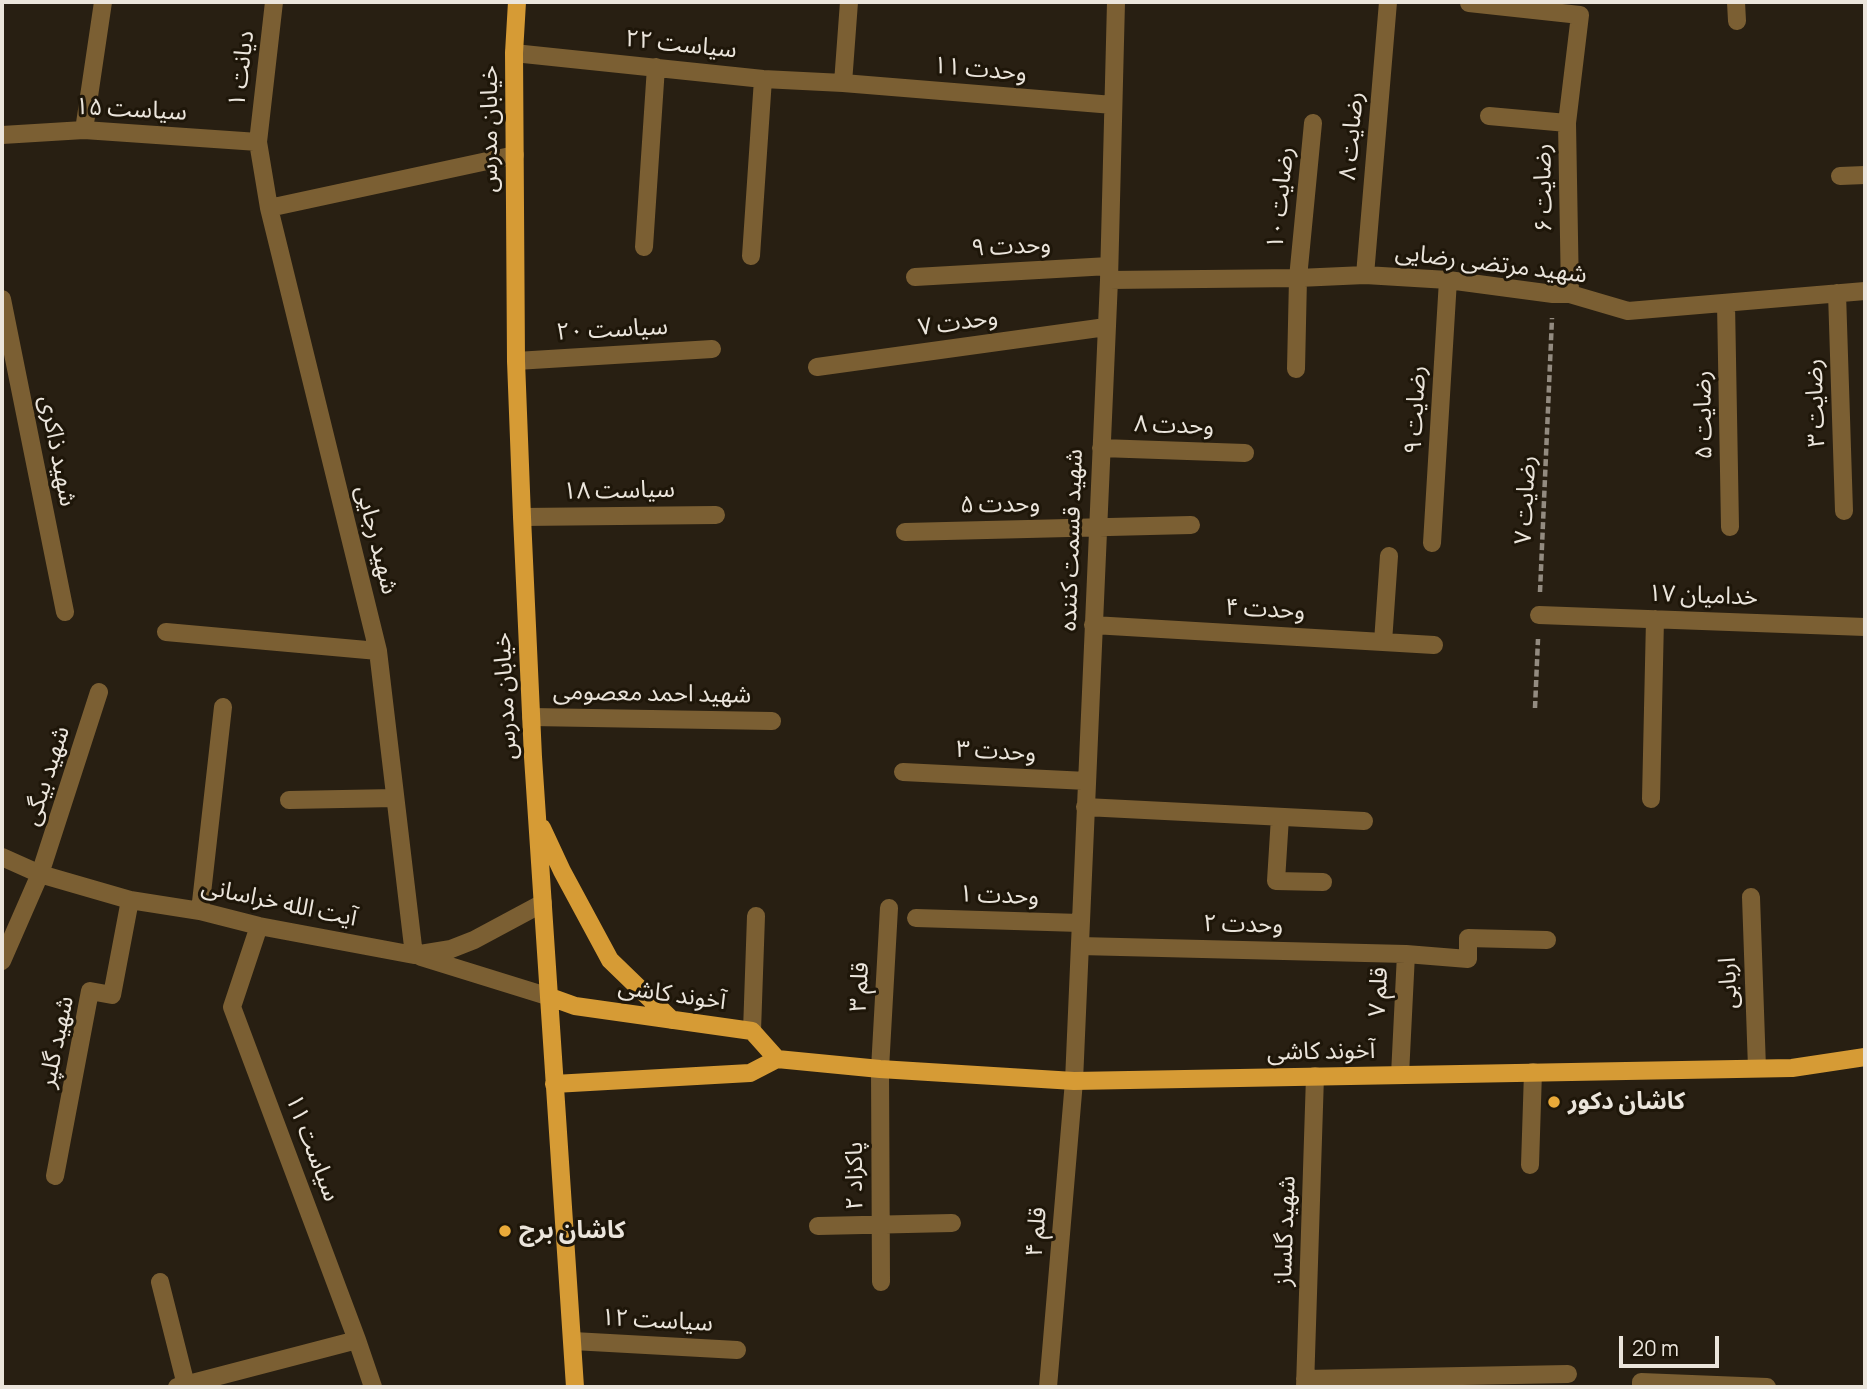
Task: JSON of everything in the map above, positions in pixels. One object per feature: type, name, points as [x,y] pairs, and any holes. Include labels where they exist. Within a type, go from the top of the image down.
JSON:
[{"type":"main road","name":"خیابان مدرس","points":[[517,2],[514,53],[516,361],[522,517],[537,817],[575,1387]]},
{"type":"main road","points":[[537,817],[562,872],[610,960],[672,1020]]},
{"type":"main road","name":"آخوند کاشی","points":[[550,997],[575,1006],[752,1031],[777,1059]]},
{"type":"main road","name":"آخوند کاشی","points":[[554,1084],[750,1073],[777,1059],[880,1069],[1074,1081],[1792,1068],[1865,1057]]},
{"type":"street","points":[[84,130],[103,2]]},
{"type":"street","name":"دیانت ۱","points":[[258,142],[274,2]]},
{"type":"street","points":[[843,83],[849,2]]},
{"type":"street","name":"شهید قسمت کننده","points":[[1074,1081],[1109,273],[1116,2]]},
{"type":"street","name":"رضایت ۸","points":[[1365,275],[1388,2]]},
{"type":"street","points":[[1736,2],[1737,21]]},
{"type":"street","name":"رضایت ۶","points":[[1469,3],[1580,15],[1567,123],[1562,294]]},
{"type":"street","name":"سیاست ۲۲","points":[[514,53],[763,79],[843,83]]},
{"type":"street","points":[[644,247],[656,67]]},
{"type":"street","points":[[751,256],[763,79]]},
{"type":"street","name":"وحدت ۱۱","points":[[843,83],[1113,105]]},
{"type":"street","points":[[1489,116],[1567,123]]},
{"type":"street","name":"رضایت ۱۰","points":[[1296,369],[1297,278],[1313,122]]},
{"type":"street","name":"سیاست ۱۵","points":[[2,135],[84,130],[258,142]]},
{"type":"street","name":"شهید رجایی","points":[[258,142],[269,208],[378,651],[414,955]]},
{"type":"street","points":[[269,208],[515,155]]},
{"type":"street","points":[[1840,176],[1865,175]]},
{"type":"street","name":"شهید مرتضی رضایی","points":[[1109,273],[1297,278],[1365,275],[1448,280],[1562,294],[1628,311],[1865,291]]},
{"type":"street","name":"وحدت ۹","points":[[915,276],[1109,273]]},
{"type":"street","name":"رضایت ۹","points":[[1432,544],[1448,280]]},
{"type":"street","name":"رضایت ۳","points":[[1837,293],[1844,511]]},
{"type":"street","name":"شهید ذاکری","points":[[2,299],[65,612]]},
{"type":"street","name":"رضایت ۵","points":[[1726,303],[1730,527]]},
{"type":"street","name":"وحدت ۷","points":[[817,367],[1106,327]]},
{"type":"street","name":"سیاست ۲۰","points":[[516,361],[712,349]]},
{"type":"street","name":"وحدت ۸","points":[[1101,448],[1245,453]]},
{"type":"street","name":"سیاست ۱۸","points":[[522,517],[716,515]]},
{"type":"street","name":"وحدت ۵","points":[[905,532],[1191,525]]},
{"type":"street","points":[[1383,642],[1389,556]]},
{"type":"street","name":"خدامیان ۱۷","points":[[1539,615],[1865,627]]},
{"type":"street","points":[[1651,799],[1655,619]]},
{"type":"street","name":"وحدت ۴","points":[[1093,625],[1434,645]]},
{"type":"street","points":[[166,632],[378,651]]},
{"type":"street","name":"شهید بیگی","points":[[2,961],[40,874],[99,692]]},
{"type":"street","points":[[200,911],[223,707]]},
{"type":"street","name":"شهید احمد معصومی","points":[[531,717],[772,721]]},
{"type":"street","name":"وحدت ۳","points":[[903,772],[1087,781]]},
{"type":"street","points":[[289,800],[395,798]]},
{"type":"street","points":[[1085,807],[1364,821]]},
{"type":"street","points":[[1280,817],[1276,881],[1322,882]]},
{"type":"street","name":"آیت الله خراسانی","points":[[2,857],[40,874],[130,900],[200,911],[259,926],[414,955],[452,949],[543,903]]},
{"type":"street","name":"اربابی","points":[[1751,897],[1756,1068]]},
{"type":"street","name":"شهید گلپر","points":[[55,1176],[90,991],[112,995],[130,900]]},
{"type":"street","name":"قلم ۳","points":[[880,1069],[889,908]]},
{"type":"street","points":[[752,1031],[756,916]]},
{"type":"street","name":"وحدت ۱","points":[[916,918],[1080,923]]},
{"type":"street","name":"سیاست ۱۱","points":[[259,926],[232,1007],[373,1387]]},
{"type":"street","name":"وحدت ۲","points":[[1080,946],[1406,954],[1468,959],[1468,938],[1547,940]]},
{"type":"street","name":"قلم ۷","points":[[1400,1075],[1406,954]]},
{"type":"street","points":[[414,955],[550,997]]},
{"type":"street","name":"پاکزاد ۲","points":[[880,1069],[881,1282]]},
{"type":"street","points":[[1530,1165],[1533,1072]]},
{"type":"street","name":"شهید گلساز","points":[[1305,1383],[1315,1076]]},
{"type":"street","name":"قلم ۴","points":[[1048,1387],[1074,1081]]},
{"type":"street","points":[[818,1226],[952,1223]]},
{"type":"street","points":[[160,1282],[181,1386],[357,1339]]},
{"type":"street","name":"سیاست ۱۲","points":[[573,1341],[737,1350]]},
{"type":"street","points":[[1305,1383],[1568,1374]]},
{"type":"street","points":[[1641,1387],[1640,1382],[1766,1387]]},
{"type":"path","name":"رضایت ۷","points":[[1535,708],[1562,294]]},
{"type":"place","name":"کاشان دکور","points":[[1554,1102]]},
{"type":"place","name":"کاشان برج","points":[[505,1231]]}]
